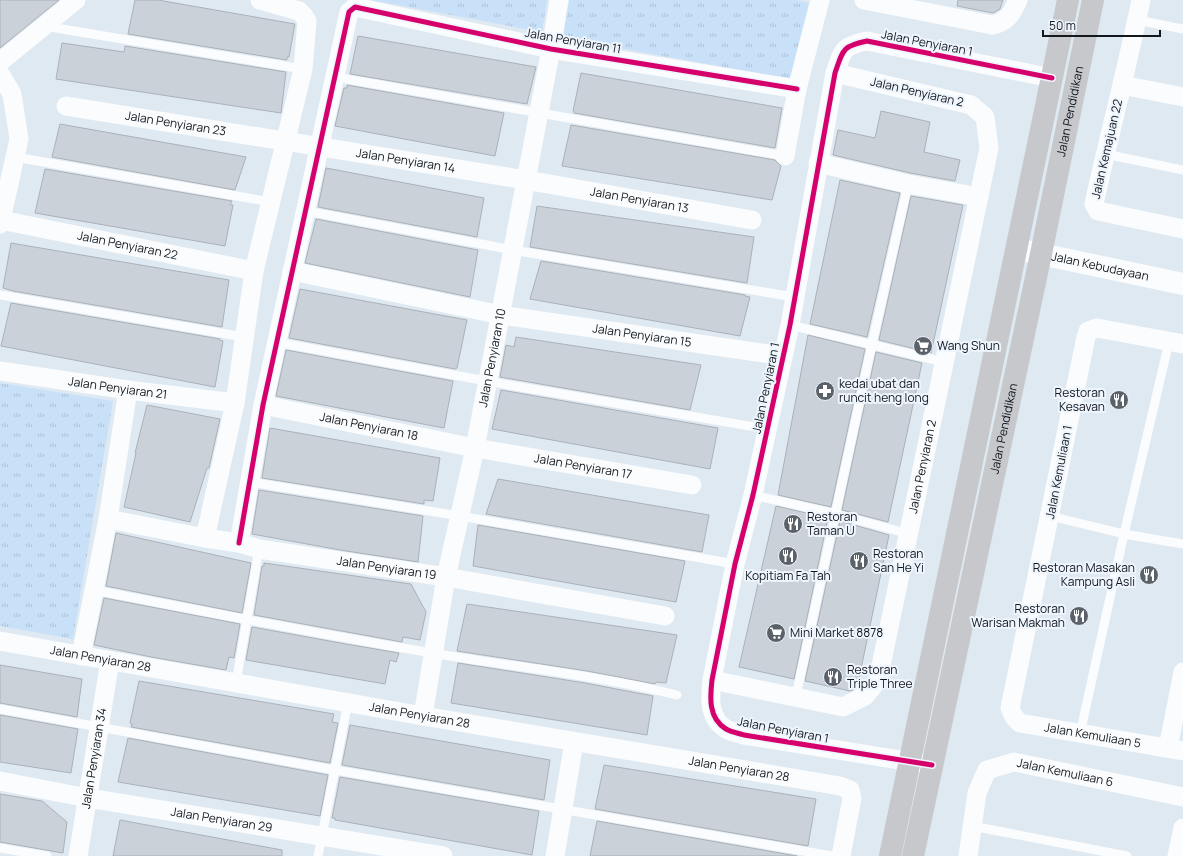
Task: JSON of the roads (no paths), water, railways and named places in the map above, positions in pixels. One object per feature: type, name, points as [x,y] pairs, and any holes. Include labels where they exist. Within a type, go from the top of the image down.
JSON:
[{"type":"main road","name":"Jalan Pendidikan","points":[[890,856],[1068,0]]},
{"type":"main road","name":"Jalan Pendidikan","points":[[914,856],[1093,0]]},
{"type":"street","points":[[0,62],[76,0]]},
{"type":"street","points":[[205,538],[235,403],[254,271],[303,69],[307,21],[299,11],[260,0]]},
{"type":"street","name":"Jalan Penyiaran 10","points":[[423,716],[432,653],[446,577],[488,382],[559,0]]},
{"type":"street","points":[[785,156],[797,89],[820,0]]},
{"type":"street","points":[[864,0],[992,25],[1000,23],[1011,15],[1018,0]]},
{"type":"street","name":"Jalan Kemajuan 22","points":[[1141,0],[1094,204],[1098,211],[1183,229]]},
{"type":"street","name":"Jalan Penyiaran 11","points":[[335,78],[349,12],[356,7],[551,49],[797,89]]},
{"type":"street","name":"Jalan Penyiaran 1","points":[[932,765],[744,735],[726,729],[714,717],[710,698],[712,680],[735,564],[753,496],[790,325],[835,73],[842,52],[852,44],[867,41],[1052,78]]},
{"type":"street","name":"Jalan Penyiaran 2","points":[[712,680],[796,696],[843,707],[865,696],[878,680],[990,148],[985,117],[972,104],[835,73]]},
{"type":"street","points":[[0,74],[12,94],[19,138],[0,222]]},
{"type":"street","points":[[239,543],[263,405],[276,342],[335,78]]},
{"type":"street","points":[[1122,85],[1183,97]]},
{"type":"street","name":"Jalan Penyiaran 23","points":[[66,106],[285,141]]},
{"type":"street","name":"Jalan Penyiaran 14","points":[[285,141],[526,180]]},
{"type":"street","points":[[818,164],[908,184],[979,197]]},
{"type":"street","name":"Jalan Penyiaran 13","points":[[526,180],[752,220]]},
{"type":"street","name":"Jalan Penyiaran 22","points":[[0,222],[254,271]]},
{"type":"street","name":"Jalan Kebudayaan","points":[[1017,249],[1183,284]]},
{"type":"street","name":"Jalan Penyiaran 15","points":[[292,271],[501,315],[783,356]]},
{"type":"street","name":"Jalan Kemuliaan 1","points":[[1010,708],[1088,331],[1097,328],[1176,343]]},
{"type":"street","name":"Jalan Penyiaran 21","points":[[0,371],[128,390],[235,403]]},
{"type":"street","points":[[81,656],[108,519],[128,390]]},
{"type":"street","name":"Jalan Penyiaran 18","points":[[263,405],[475,448]]},
{"type":"street","name":"Jalan Penyiaran 17","points":[[475,448],[692,485]]},
{"type":"street","name":"Jalan Penyiaran 19","points":[[108,519],[205,538],[239,543],[259,549],[446,577],[665,616]]},
{"type":"street","name":"Jalan Penyiaran 28","points":[[0,641],[423,716],[840,786],[850,790],[852,798],[841,856]]},
{"type":"street","name":"Jalan Penyiaran 34","points":[[78,856],[110,661]]},
{"type":"street","points":[[1175,749],[1183,674]]},
{"type":"street","name":"Jalan Kemuliaan 5","points":[[1010,708],[1014,717],[1020,723],[1175,749]]},
{"type":"street","points":[[554,856],[574,742]]},
{"type":"street","name":"Jalan Kemuliaan 6","points":[[968,856],[978,793],[988,770],[1014,762],[1183,797]]},
{"type":"street","name":"Jalan Penyiaran 29","points":[[0,781],[88,798],[443,856]]},
{"type":"street","points":[[1177,856],[1183,828]]},
{"type":"lane","points":[[1137,20],[1183,29]]},
{"type":"lane","points":[[43,26],[303,69]]},
{"type":"lane","points":[[335,78],[785,156]]},
{"type":"lane","points":[[1105,154],[1183,170]]},
{"type":"lane","points":[[15,157],[271,202]]},
{"type":"lane","points":[[796,696],[908,184]]},
{"type":"lane","points":[[306,211],[513,250],[794,297]]},
{"type":"lane","points":[[0,295],[244,337]]},
{"type":"lane","points":[[790,325],[944,362]]},
{"type":"lane","points":[[276,342],[488,382],[767,429]]},
{"type":"lane","points":[[1080,734],[1124,534],[1176,343]]},
{"type":"lane","points":[[250,482],[460,516],[735,564]]},
{"type":"lane","points":[[753,496],[836,514],[909,534]]},
{"type":"lane","points":[[1050,516],[1124,534],[1183,544]]},
{"type":"lane","points":[[236,683],[259,549]]},
{"type":"lane","points":[[94,590],[246,620],[432,653],[642,686],[676,695]]},
{"type":"lane","points":[[318,856],[348,702]]},
{"type":"lane","points":[[0,709],[335,770],[832,856]]},
{"type":"lane","points":[[972,826],[1127,856]]},
{"type":"lane","points":[[0,848],[47,856]]},
{"type":"place","name":"Wang Shun","points":[[923,346]]},
{"type":"place","name":"kedai ubat dan runcit heng long","points":[[825,391]]},
{"type":"place","name":"Restoran Kesavan","points":[[1119,400]]},
{"type":"place","name":"Restoran Taman U","points":[[793,524]]},
{"type":"place","name":"Kopitiam Fa Tah","points":[[788,556]]},
{"type":"place","name":"Restoran San He Yi","points":[[859,561]]},
{"type":"place","name":"Restoran Masakan Kampung Asli","points":[[1149,575]]},
{"type":"place","name":"Restoran Warisan Makmah","points":[[1079,616]]},
{"type":"place","name":"Mini Market 8878","points":[[776,633]]},
{"type":"place","name":"Restoran Triple Three","points":[[833,677]]}]
